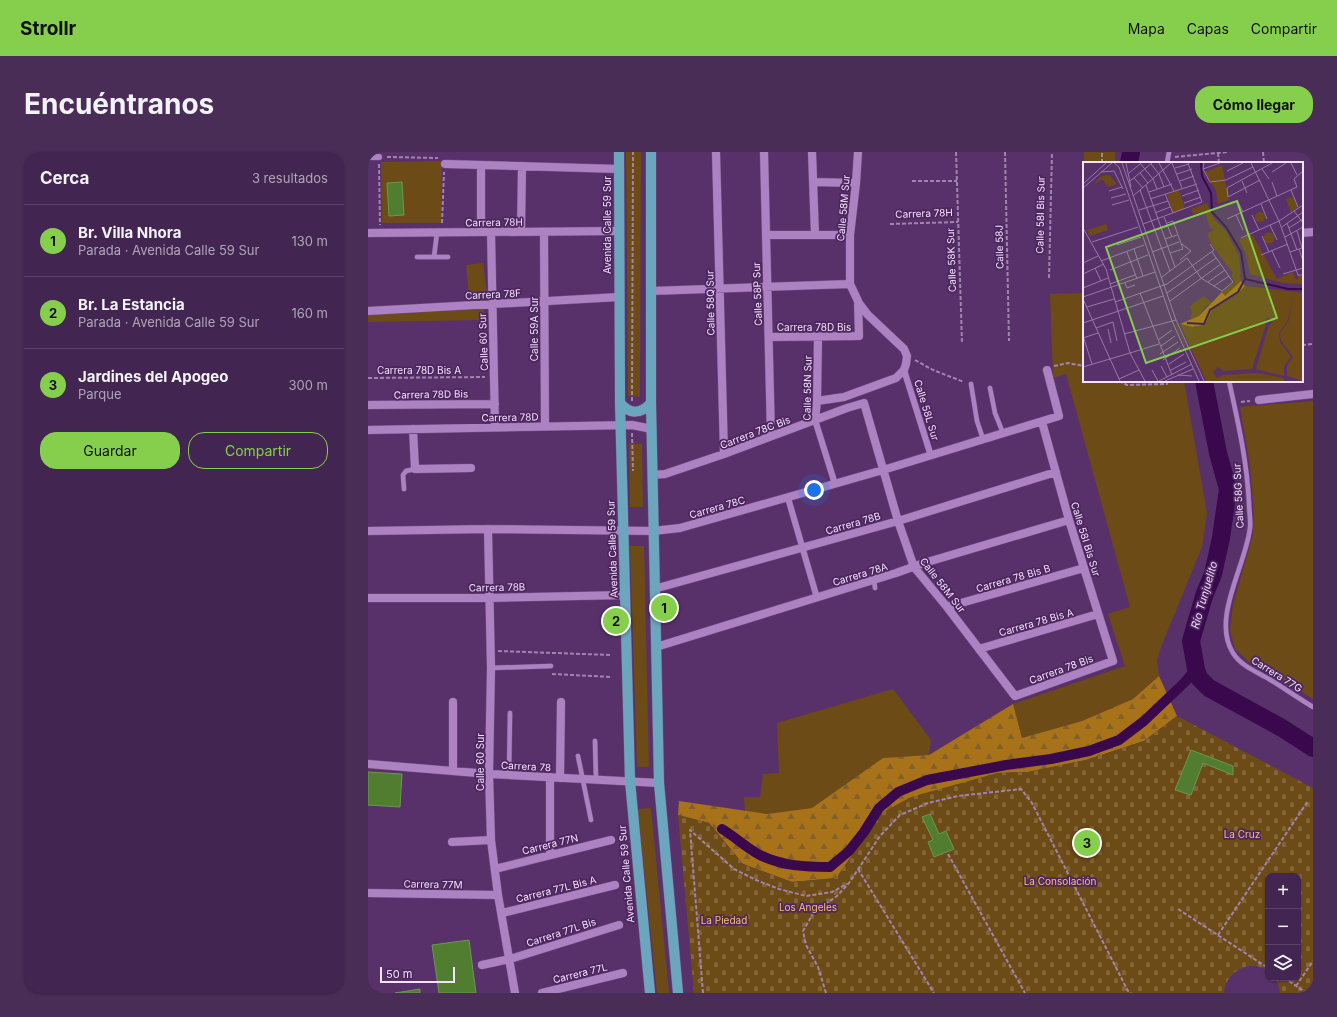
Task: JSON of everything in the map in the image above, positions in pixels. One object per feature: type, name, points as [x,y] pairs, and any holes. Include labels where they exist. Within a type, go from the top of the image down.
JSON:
[{"type":"main road","name":"Avenida Calle 59 Sur","points":[[619,152],[620,425],[630,781],[650,993]]},
{"type":"main road","points":[[651,152],[651,403],[659,783],[661,820],[678,993]]},
{"type":"main road","points":[[620,403],[625,409],[632,412],[640,412],[651,403]]},
{"type":"street","name":"Calle 58Q Sur","points":[[716,152],[724,454]]},
{"type":"street","name":"Calle 58P Sur","points":[[764,152],[771,436]]},
{"type":"street","points":[[812,152],[815,235]]},
{"type":"street","name":"Calle 58M Sur","points":[[858,152],[850,234],[850,284],[858,301],[859,336]]},
{"type":"street","points":[[368,157],[379,157]]},
{"type":"street","points":[[442,161],[481,165],[619,169]]},
{"type":"street","points":[[481,165],[481,232]]},
{"type":"street","points":[[521,232],[522,166]]},
{"type":"street","points":[[813,182],[856,183]]},
{"type":"street","name":"Carrera 78H","points":[[368,233],[619,231]]},
{"type":"street","name":"Calle 60 Sur","points":[[491,232],[495,427]]},
{"type":"street","name":"Calle 59A Sur","points":[[544,232],[544,426]]},
{"type":"street","points":[[1303,233],[1313,232]]},
{"type":"street","points":[[766,235],[850,234]]},
{"type":"street","points":[[651,291],[850,284]]},
{"type":"street","name":"Carrera 78F","points":[[368,312],[619,296]]},
{"type":"street","points":[[817,401],[844,397],[896,378],[904,370],[907,356],[904,349],[868,315],[858,301]]},
{"type":"street","name":"Carrera 78D Bis","points":[[769,337],[859,336]]},
{"type":"street","name":"Calle 58N Sur","points":[[818,337],[817,401],[815,420],[835,484]]},
{"type":"street","name":"Calle 58L Sur","points":[[904,370],[930,456]]},
{"type":"street","name":"Carrera 78C","points":[[368,531],[488,529],[653,531],[680,528],[883,470],[1059,416],[1047,370]]},
{"type":"street","points":[[1259,400],[1313,394]]},
{"type":"street","points":[[844,397],[847,408]]},
{"type":"street","name":"Calle 58M Sur","points":[[864,403],[898,521],[914,567],[947,607],[1015,696]]},
{"type":"street","name":"Carrera 78C Bis","points":[[652,475],[665,474],[724,454],[864,403]]},
{"type":"street","name":"Carrera 78D Bis","points":[[368,405],[495,404]]},
{"type":"street","name":"Calle 58I Bis Sur","points":[[1042,422],[1069,520],[1113,661]]},
{"type":"street","name":"Carrera 78D","points":[[368,430],[632,425],[652,430]]},
{"type":"street","points":[[413,429],[415,469],[471,468]]},
{"type":"street","name":"Carrera 78B","points":[[654,589],[898,521],[1056,472]]},
{"type":"street","points":[[788,498],[817,598]]},
{"type":"street","name":"Carrera 78A","points":[[656,647],[728,627],[817,598],[874,584],[914,567],[1069,520]]},
{"type":"street","name":"Calle 60 Sur","points":[[488,529],[489,598],[494,668],[489,774],[491,840],[498,895],[515,993]]},
{"type":"street","name":"Carrera 78 Bis B","points":[[947,607],[1084,568]]},
{"type":"street","name":"Carrera 78B","points":[[368,598],[489,598],[625,595]]},
{"type":"street","name":"Carrera 78 Bis A","points":[[979,649],[1098,614]]},
{"type":"street","name":"Carrera 78 Bis","points":[[1015,696],[1113,661]]},
{"type":"street","points":[[453,702],[454,771]]},
{"type":"street","points":[[560,778],[561,702]]},
{"type":"street","name":"Carrera 78","points":[[368,764],[489,774],[659,783]]},
{"type":"street","points":[[550,777],[550,855]]},
{"type":"street","points":[[452,842],[491,840]]},
{"type":"street","name":"Carrera 77N","points":[[495,869],[611,840]]},
{"type":"street","name":"Carrera 77L Bis A","points":[[502,913],[615,885]]},
{"type":"street","name":"Carrera 77M","points":[[368,893],[498,895]]},
{"type":"street","name":"Carrera 77L Bis","points":[[482,965],[510,959],[619,925]]},
{"type":"street","name":"Carrera 77L","points":[[542,993],[623,973]]},
{"type":"lane","points":[[434,257],[440,232]]},
{"type":"lane","points":[[417,257],[448,257]]},
{"type":"lane","name":"Calle 58G Sur","points":[[1230,382],[1246,461],[1250,528],[1243,558],[1226,613],[1226,634],[1234,655]]},
{"type":"lane","points":[[971,384],[977,421],[982,439]]},
{"type":"lane","points":[[990,388],[995,413],[1003,433]]},
{"type":"lane","points":[[404,489],[404,475],[406,471],[415,469]]},
{"type":"lane","name":"Carrera 77G","points":[[1234,655],[1247,667],[1313,707]]},
{"type":"lane","points":[[494,668],[551,666]]},
{"type":"lane","points":[[509,775],[510,713]]},
{"type":"lane","points":[[595,741],[596,780]]},
{"type":"lane","points":[[578,756],[591,820]]},
{"type":"path","points":[[632,400],[633,152]]},
{"type":"path","name":"Calle 58K Sur","points":[[956,152],[962,343]]},
{"type":"path","name":"Calle 58J","points":[[1005,152],[1009,341]]},
{"type":"path","name":"Calle 58I Bis Sur","points":[[1048,278],[1052,152]]},
{"type":"path","points":[[1169,155],[1228,152]]},
{"type":"path","points":[[380,233],[379,157],[442,161],[440,232]]},
{"type":"path","points":[[912,181],[957,181]]},
{"type":"path","name":"Carrera 78H","points":[[890,224],[958,222]]},
{"type":"path","points":[[1303,345],[1313,344]]},
{"type":"path","points":[[907,356],[933,370],[971,384]]},
{"type":"path","points":[[1047,370],[1058,364],[1068,362],[1083,366]]},
{"type":"path","name":"Carrera 78D Bis A","points":[[368,378],[494,377]]},
{"type":"path","points":[[1121,382],[1127,385],[1167,384],[1166,382]]},
{"type":"path","points":[[1234,402],[1259,400]]},
{"type":"path","points":[[632,432],[633,477]]},
{"type":"path","points":[[494,668],[498,651],[611,654]]},
{"type":"path","points":[[826,993],[818,967],[806,945],[803,931],[814,912],[837,896],[848,883],[880,836],[900,814],[928,803],[958,796],[1021,789],[1032,803],[1128,992],[1131,993]]},
{"type":"path","points":[[1218,935],[1308,801]]},
{"type":"path","points":[[703,993],[690,830],[734,869],[779,889],[806,896],[832,892],[848,883]]},
{"type":"path","points":[[948,854],[1025,993]]},
{"type":"path","points":[[858,869],[934,993]]},
{"type":"path","points":[[1178,909],[1265,966]]},
{"type":"path","points":[[1296,986],[1313,961]]},
{"type":"path","points":[[1288,981],[1307,993]]},
{"type":"green space","points":[[626,152],[641,152],[640,397],[628,396]]},
{"type":"green space","points":[[1084,152],[1115,152],[1115,162],[1084,162]]},
{"type":"green space","points":[[442,161],[441,223],[382,223],[381,162]]},
{"type":"green space","points":[[483,263],[487,295],[469,297],[466,265]]},
{"type":"green space","points":[[1083,293],[1083,382],[1184,382],[1207,513],[1202,547],[1161,647],[1157,661],[1159,676],[1133,699],[1082,721],[1022,738],[1013,704],[1125,666],[1108,614],[1130,607],[1066,374],[1053,378],[1050,294]]},
{"type":"green space","points":[[484,309],[484,320],[368,322],[368,315]]},
{"type":"green space","points":[[1313,401],[1313,699],[1283,680],[1249,662],[1235,649],[1230,630],[1233,605],[1253,535],[1254,512],[1250,465],[1240,407]]},
{"type":"green space","points":[[629,443],[642,444],[643,507],[630,507]]},
{"type":"green space","points":[[630,546],[644,546],[649,767],[637,767]]},
{"type":"green space","points":[[1159,676],[1177,716],[1144,741],[1086,760],[1028,772],[997,773],[881,813],[837,878],[792,882],[743,864],[709,823],[678,815],[679,801],[767,814],[812,808],[883,758],[929,755],[1013,704],[1022,738],[1082,721],[1133,699]]},
{"type":"green space","points":[[893,689],[931,740],[929,755],[883,758],[812,808],[767,814],[745,812],[744,797],[760,797],[763,774],[779,773],[777,723]]},
{"type":"green space","name":"La Consolación","points":[[1177,716],[1313,788],[1313,993],[1280,993],[1277,981],[1301,981],[1301,873],[1265,873],[1265,969],[1254,966],[1240,969],[1234,973],[1225,985],[1224,993],[694,993],[678,815],[709,823],[743,864],[792,882],[836,878],[881,813],[911,797],[997,773],[1028,772],[1086,760],[1144,741]]},
{"type":"green space","points":[[651,808],[669,993],[657,993],[638,809]]},
{"type":"building","points":[[402,182],[404,215],[389,216],[387,183]]},
{"type":"building","points":[[1191,750],[1233,766],[1233,775],[1203,763],[1191,795],[1175,790]]},
{"type":"building","points":[[368,772],[402,774],[400,807],[368,805]]},
{"type":"building","points":[[930,814],[939,834],[946,831],[954,849],[934,857],[928,842],[933,840],[922,817]]},
{"type":"building","points":[[469,940],[476,993],[439,993],[432,945]]},
{"type":"building","points":[[420,989],[420,993],[395,993]]},
{"type":"waterway","name":"Río Tunjuelito","points":[[1129,162],[1131,152]]},
{"type":"waterway","name":"Río Tunjuelito","points":[[1204,382],[1218,453],[1228,489],[1221,538],[1213,574],[1204,596],[1191,641],[1196,669],[1199,678],[1209,688],[1282,728],[1313,748]]},
{"type":"waterway","points":[[722,829],[755,852],[768,859],[785,864],[830,867],[849,851],[864,832],[879,808],[898,792],[927,780],[1006,765],[1051,759],[1089,751],[1119,740],[1144,721],[1185,682],[1196,669]]},
{"type":"place","name":"Br. Villa Nhora","points":[[664,608]]},
{"type":"place","name":"Br. La Estancia","points":[[616,621]]},
{"type":"place","name":"Jardines del Apogeo","points":[[1087,843]]},
{"type":"park label","name":"La Cruz","points":[[1242,834]]},
{"type":"park label","name":"Los Angeles","points":[[808,907]]},
{"type":"park label","name":"La Piedad","points":[[724,920]]}]
